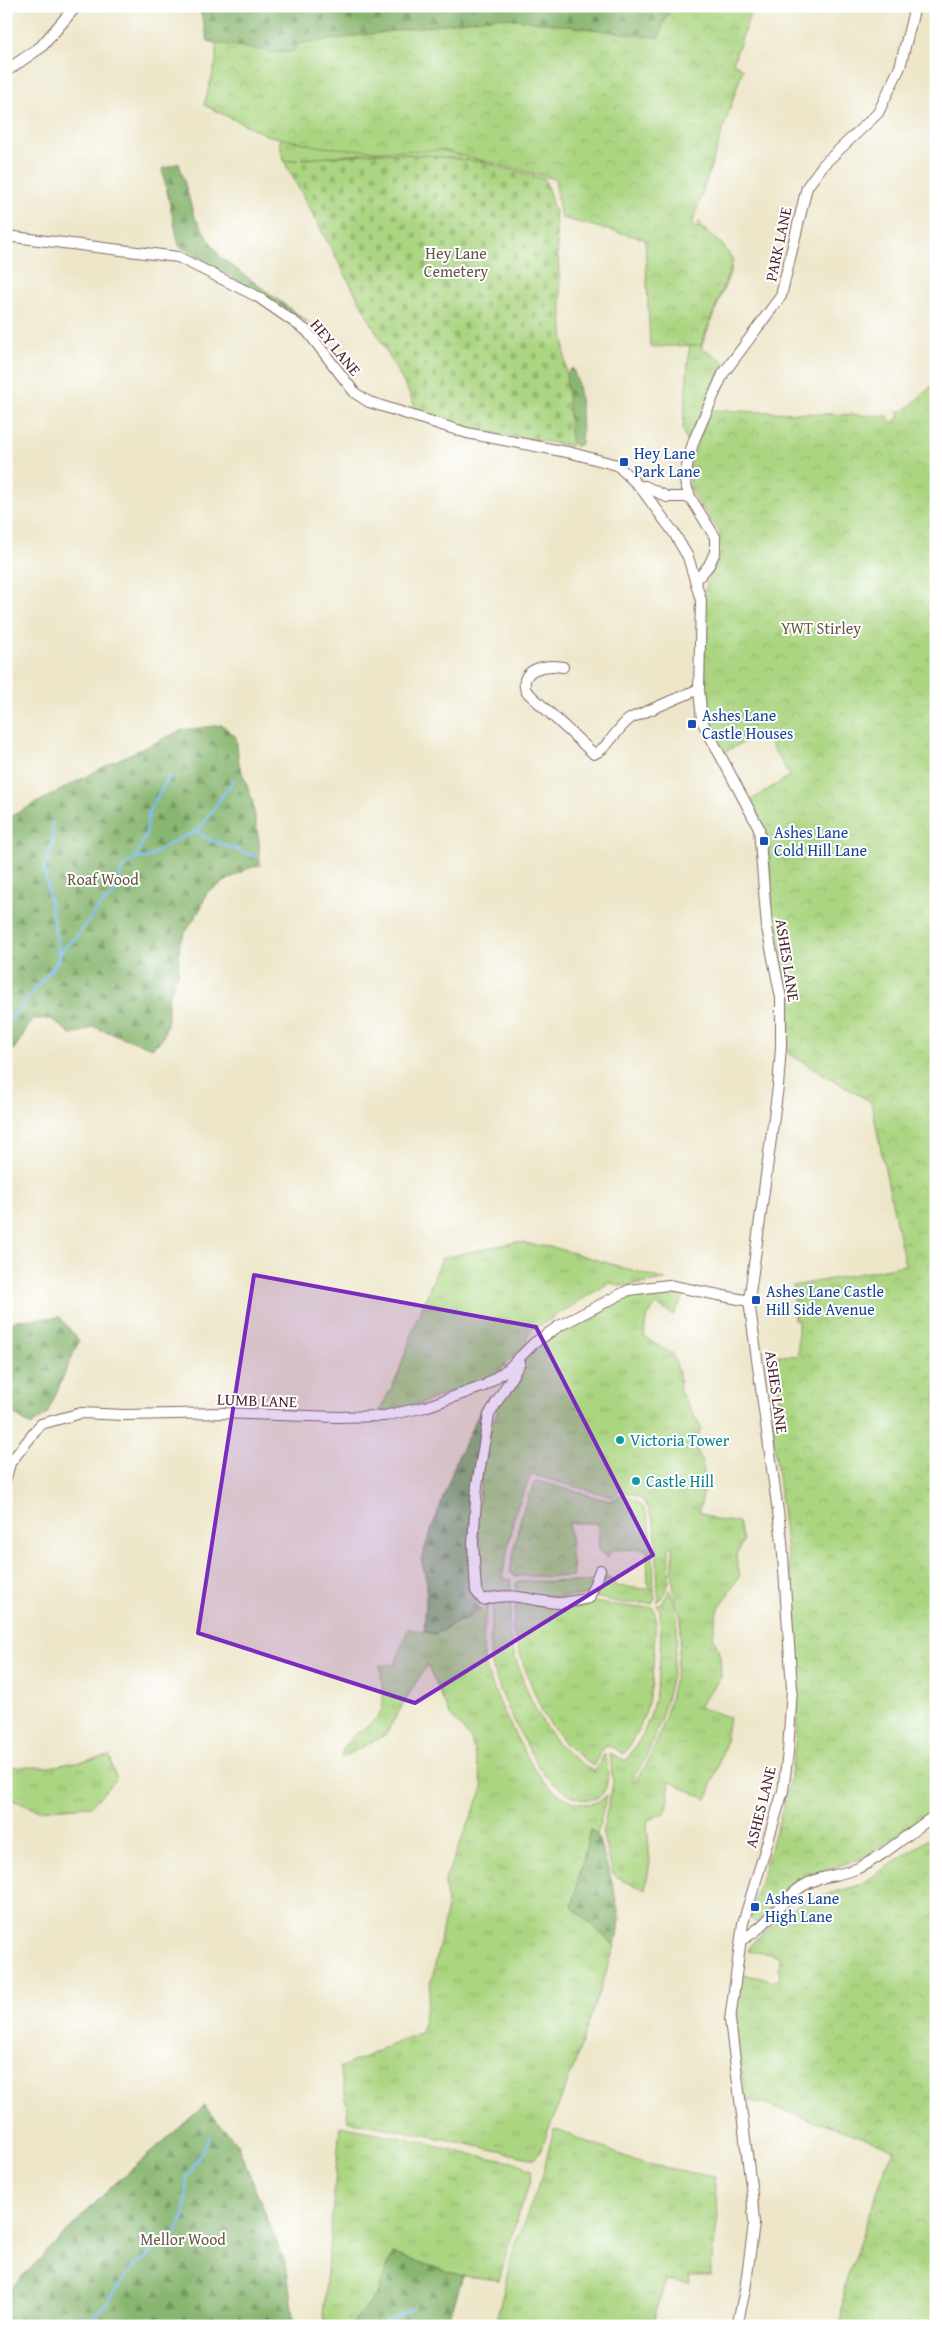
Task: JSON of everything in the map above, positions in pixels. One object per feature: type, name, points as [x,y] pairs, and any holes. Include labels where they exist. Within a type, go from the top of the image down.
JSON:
[{"type":"street","points":[[6,71],[40,47],[76,6]]},
{"type":"street","name":"PARK LANE","points":[[695,578],[701,575],[709,565],[715,552],[715,537],[690,497],[685,482],[688,460],[694,440],[723,374],[781,296],[806,187],[823,165],[878,113],[900,67],[915,6]]},
{"type":"street","name":"HEY LANE","points":[[6,236],[178,257],[258,297],[307,331],[355,393],[369,402],[467,433],[572,453],[617,465],[640,487]]},
{"type":"street","points":[[640,487],[645,486],[667,497],[690,497]]},
{"type":"street","name":"ASHES LANE","points":[[640,487],[674,533],[688,557],[695,578],[701,600],[699,689],[702,721],[759,828],[767,928],[781,998],[781,1046],[778,1087],[750,1301],[782,1541],[792,1688],[788,1752],[782,1791],[743,1923],[730,2020],[752,2194],[754,2224],[745,2290],[737,2326]]},
{"type":"street","points":[[563,667],[552,665],[531,671],[525,678],[524,685],[526,691],[594,754],[607,744],[621,725],[631,718],[699,689]]},
{"type":"street","name":"LUMB LANE","points":[[6,1478],[10,1463],[41,1424],[82,1413],[124,1415],[222,1413],[338,1417],[384,1416],[425,1407],[484,1386],[510,1368],[522,1355],[559,1326],[629,1290],[668,1285],[750,1301]]},
{"type":"street","points":[[522,1355],[520,1364],[489,1415],[477,1485],[473,1544],[476,1591],[483,1600],[513,1595],[557,1603],[573,1602],[589,1598],[600,1570]]},
{"type":"street","points":[[741,1940],[754,1934],[768,1922],[783,1902],[801,1887],[811,1882],[854,1869],[871,1861],[936,1816]]},
{"type":"highlighted area","points":[[254,1275],[536,1327],[653,1555],[415,1703],[198,1633]]},
{"type":"green space","points":[[199,6],[670,6],[659,38],[498,17],[298,44],[293,52],[282,52],[239,48],[208,41]]},
{"type":"green space","points":[[670,6],[753,6],[733,63],[743,69],[692,224],[711,235],[720,243],[733,261],[701,345],[650,347],[645,239],[561,218],[555,179],[442,150],[377,151],[322,147],[266,135],[204,105],[216,62],[216,43],[278,53],[293,52],[298,44],[498,17],[659,38]]},
{"type":"green space","points":[[282,92],[469,112],[482,162],[426,155],[374,153],[284,161],[280,144]]},
{"type":"green space","name":"Hey Lane Cemetery","points":[[374,153],[426,155],[482,162],[545,179],[555,213],[571,447],[474,430],[416,409],[284,161]]},
{"type":"green space","points":[[179,163],[194,216],[220,257],[312,325],[179,246],[162,169]]},
{"type":"green space","points":[[699,221],[732,268],[701,347],[725,362],[687,443],[683,429]]},
{"type":"green space","points":[[572,368],[579,394],[582,427],[581,444],[575,447],[569,441],[565,375]]},
{"type":"green space","name":"YWT Stirley","points":[[936,382],[936,1811],[908,1826],[863,1858],[812,1874],[792,1883],[757,1924],[750,1919],[751,1911],[783,1808],[791,1773],[797,1729],[791,1587],[771,1416],[779,1408],[778,1355],[798,1356],[798,1320],[794,1320],[793,1286],[905,1265],[871,1102],[788,1053],[788,999],[774,940],[767,833],[751,800],[790,776],[763,732],[723,753],[708,724],[704,692],[703,594],[722,549],[719,531],[692,494],[689,482],[690,464],[710,410],[888,416],[891,423],[899,418],[898,412],[905,410]]},
{"type":"green space","name":"Roaf Wood","points":[[222,725],[236,737],[239,764],[252,799],[259,841],[260,865],[247,869],[207,892],[201,908],[180,941],[178,974],[168,999],[168,1020],[162,1040],[152,1048],[94,1027],[72,1035],[51,1019],[33,1019],[15,1048],[6,1056],[6,819],[113,762],[182,730]]},
{"type":"green space","points":[[517,1242],[556,1248],[666,1280],[625,1286],[609,1283],[529,1332],[527,1343],[495,1375],[420,1404],[379,1412],[398,1375],[417,1319],[442,1258]]},
{"type":"green space","points":[[651,1292],[685,1295],[673,1315],[656,1304],[646,1319],[644,1337],[673,1354],[679,1374],[680,1391],[701,1428],[695,1446],[704,1470],[704,1485],[699,1511],[715,1520],[738,1522],[743,1540],[736,1558],[740,1575],[717,1612],[713,1635],[720,1656],[721,1677],[698,1707],[729,1717],[724,1748],[707,1799],[670,1782],[666,1812],[647,1821],[650,1863],[645,1889],[623,1881],[613,1874],[602,1833],[613,1784],[610,1753],[626,1761],[643,1734],[653,1705],[659,1674],[661,1642],[660,1611],[657,1605],[662,1604],[670,1590],[676,1609],[677,1620],[675,1657],[671,1679],[659,1726],[651,1747],[632,1778],[634,1781],[654,1749],[662,1728],[674,1682],[681,1622],[674,1593],[673,1546],[669,1547],[670,1569],[666,1591],[657,1602],[659,1599],[656,1542],[651,1514],[644,1503],[635,1495],[620,1490],[612,1497],[534,1475],[530,1477],[515,1513],[502,1578],[511,1580],[511,1590],[502,1589],[488,1596],[481,1590],[478,1529],[479,1497],[489,1436],[499,1407],[513,1379],[531,1354],[549,1339],[584,1318],[625,1299]]},
{"type":"green space","points":[[60,1317],[79,1341],[47,1414],[31,1426],[6,1408],[6,1325],[17,1320]]},
{"type":"green space","points":[[491,1395],[473,1478],[469,1543],[471,1592],[481,1610],[435,1634],[424,1631],[427,1583],[421,1559],[457,1459],[482,1407]]},
{"type":"green space","points":[[538,1481],[610,1501],[621,1495],[640,1503],[650,1525],[654,1590],[648,1587],[647,1549],[611,1550],[608,1558],[599,1551],[598,1523],[569,1523],[573,1577],[515,1576],[510,1572],[521,1516],[534,1483]]},
{"type":"green space","points":[[604,1576],[611,1579],[616,1586],[654,1590],[655,1598],[652,1603],[623,1603],[585,1595],[558,1598],[516,1593],[516,1583],[518,1581],[595,1582]]},
{"type":"green space","points":[[511,1599],[509,1633],[522,1679],[544,1725],[563,1749],[594,1772],[605,1753],[608,1772],[606,1785],[602,1794],[594,1799],[573,1796],[548,1778],[532,1756],[505,1702],[491,1659],[491,1632],[494,1605]]},
{"type":"green space","points":[[517,1600],[567,1608],[582,1607],[592,1602],[641,1608],[653,1607],[656,1617],[652,1684],[639,1730],[624,1754],[608,1745],[604,1746],[593,1766],[566,1745],[543,1714],[512,1630]]},
{"type":"green space","points":[[488,1606],[484,1625],[483,1646],[487,1671],[508,1721],[526,1755],[542,1779],[564,1797],[582,1803],[591,1803],[599,1801],[607,1795],[597,1834],[590,1830],[572,1907],[615,1946],[574,2066],[539,2154],[534,2159],[445,2139],[348,2121],[345,2092],[339,2068],[421,2032],[447,1907],[445,1880],[483,1788],[471,1739],[450,1715],[427,1664],[385,1735],[341,1758],[343,1749],[354,1735],[369,1725],[380,1712],[383,1704],[383,1690],[380,1665],[395,1665],[408,1629],[435,1634]]},
{"type":"green space","points":[[110,1756],[116,1779],[91,1806],[37,1810],[6,1797],[6,1767],[49,1767]]},
{"type":"green space","points":[[590,1830],[597,1834],[613,1885],[620,1920],[615,1946],[572,1907]]},
{"type":"green space","points":[[936,1834],[936,2326],[840,2326],[845,2284],[886,2166],[894,2150],[871,2140],[745,2098],[738,2052],[736,2022],[738,1992],[742,1977],[745,1975],[779,1981],[780,1956],[748,1951],[753,1942],[803,1901],[860,1885]]},
{"type":"green space","name":"Mellor Wood","points":[[204,2106],[238,2145],[287,2268],[294,2326],[6,2326],[6,2293],[110,2188]]},
{"type":"green space","points":[[340,2126],[518,2163],[532,2170],[530,2182],[499,2280],[463,2276],[393,2255],[377,2294],[351,2326],[326,2326],[323,2316]]},
{"type":"green space","points":[[554,2129],[642,2163],[714,2177],[718,2217],[710,2276],[689,2276],[690,2284],[666,2280],[652,2326],[495,2326],[514,2247],[542,2177]]},
{"type":"green space","points":[[393,2254],[463,2276],[447,2326],[351,2326],[377,2294]]},
{"type":"waterway","points":[[351,11],[352,6]]},
{"type":"waterway","points":[[135,858],[146,835],[149,811],[170,775]]},
{"type":"waterway","points":[[198,831],[234,779]]},
{"type":"waterway","points":[[52,822],[53,843],[44,868],[59,954]]},
{"type":"waterway","points":[[6,1025],[57,962],[62,950],[73,941],[97,909],[112,896],[120,885],[120,872],[123,867],[135,859],[149,857],[176,840],[198,831],[207,839],[257,857]]},
{"type":"waterway","points":[[83,2326],[106,2304],[132,2268],[173,2237],[185,2215],[187,2177],[210,2137]]},
{"type":"waterway","points":[[379,2326],[413,2308]]},
{"type":"place","name":"Hey Lane Park Lane","points":[[624,462]]},
{"type":"place","name":"Ashes Lane Castle Houses","points":[[692,724]]},
{"type":"place","name":"Ashes Lane Cold Hill Lane","points":[[764,841]]},
{"type":"place","name":"Ashes Lane Castle Hill Side Avenue","points":[[756,1300]]},
{"type":"place","name":"Victoria Tower","points":[[620,1440]]},
{"type":"place","name":"Castle Hill","points":[[636,1481]]},
{"type":"place","name":"Ashes Lane High Lane","points":[[755,1907]]}]
